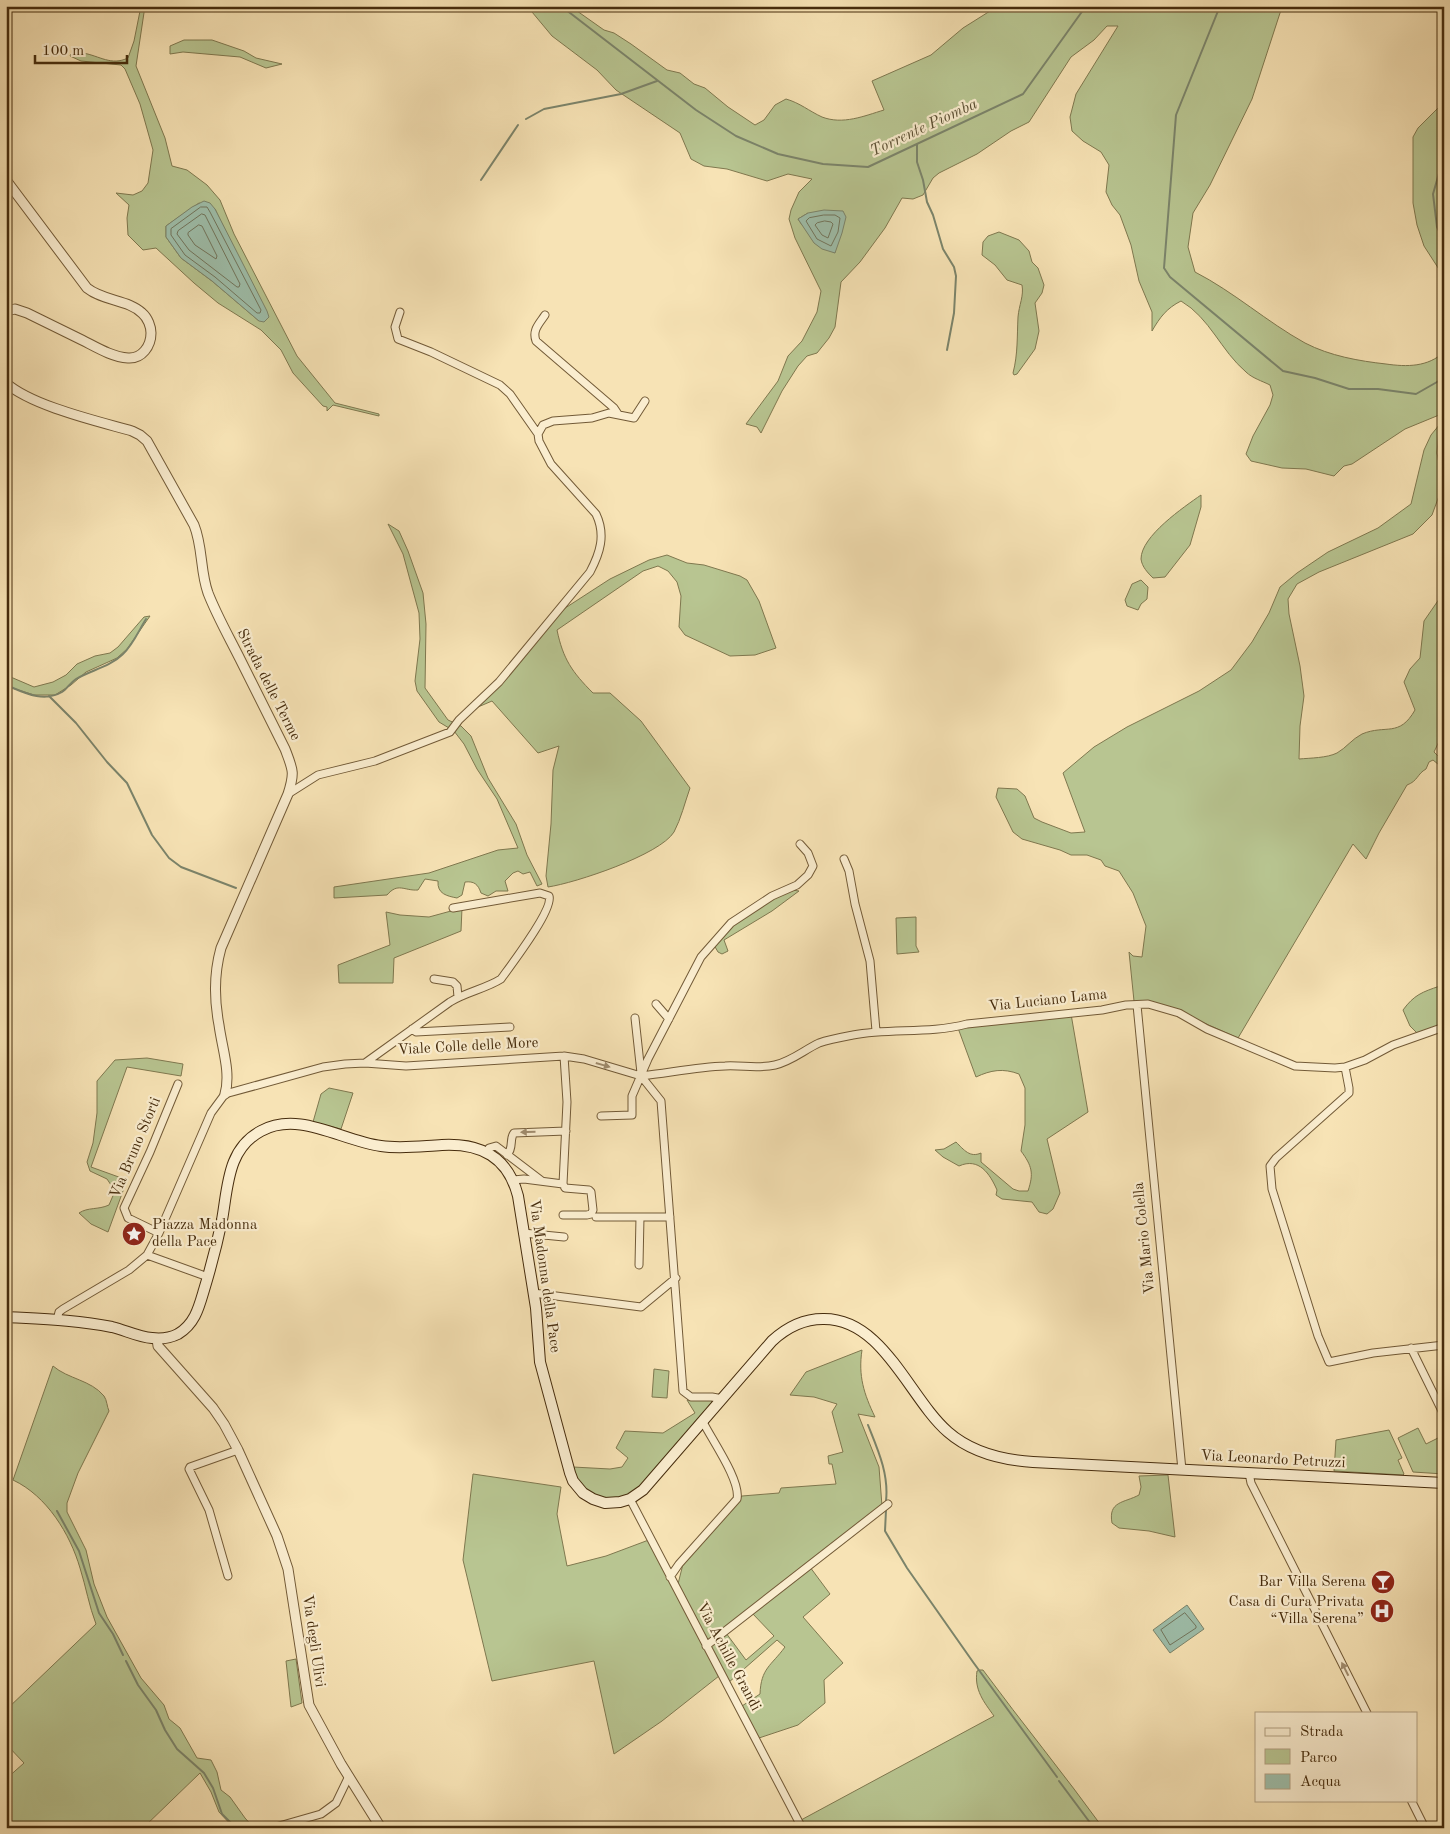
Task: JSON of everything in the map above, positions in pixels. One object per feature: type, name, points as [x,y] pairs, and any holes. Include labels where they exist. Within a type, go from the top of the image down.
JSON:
[{"type":"main road","name":"Via Madonna della Pace","points":[[6,1317],[110,1326],[149,1338],[174,1336],[184,1330],[196,1315],[208,1277],[233,1161],[247,1140],[267,1128],[282,1124],[299,1124],[382,1147],[400,1148],[459,1144],[472,1146],[487,1152],[502,1164],[513,1180],[518,1196],[534,1293],[540,1362],[573,1481],[583,1493],[599,1502],[612,1504],[630,1500]]},
{"type":"main road","name":"Via Leonardo Petruzzi","points":[[723,1399],[766,1347],[783,1332],[797,1324],[814,1319],[828,1319],[840,1321],[860,1330],[876,1343],[934,1418],[949,1433],[967,1445],[989,1455],[1010,1460],[1444,1483]]},
{"type":"main road","points":[[630,1500],[643,1490],[723,1399]]},
{"type":"street","points":[[6,180],[87,288],[94,294],[132,306],[142,313],[151,328],[151,338],[148,347],[140,356],[129,358],[102,350],[27,313],[15,309],[6,311]]},
{"type":"street","points":[[288,794],[318,775],[375,761],[450,732],[459,720],[499,682],[590,572],[601,548],[600,523],[596,514],[548,459],[539,441],[538,434],[510,394],[500,385],[431,352],[398,339],[395,327],[400,312]]},
{"type":"street","points":[[545,315],[536,327],[534,335],[536,341],[614,408],[618,414]]},
{"type":"street","name":"Strada delle Terme","points":[[6,383],[22,394],[63,410],[132,431],[147,441],[194,525],[198,534],[204,578],[211,600],[293,768],[293,778],[288,794],[221,948],[216,966],[217,1009],[228,1078],[225,1094]]},
{"type":"street","points":[[538,434],[543,425],[553,421],[592,418],[609,413],[634,418],[645,401]]},
{"type":"street","points":[[601,1116],[632,1115],[632,1096],[648,1059],[702,957],[731,923],[772,896],[797,885],[808,875],[813,866],[808,853],[800,844]]},
{"type":"street","points":[[844,859],[849,871],[855,904],[870,962],[876,1031]]},
{"type":"street","points":[[365,1063],[458,997],[494,984],[501,979],[533,933],[551,900],[549,896],[540,893],[453,908]]},
{"type":"street","points":[[434,980],[453,982],[457,986],[458,997]]},
{"type":"street","points":[[656,1004],[670,1019]]},
{"type":"street","name":"Via Luciano Lama","points":[[641,1076],[726,1066],[774,1065],[798,1056],[820,1043],[836,1038],[876,1031],[927,1030],[1102,1010],[1136,1004],[1148,1004],[1179,1013],[1207,1029],[1295,1066],[1345,1067],[1365,1060],[1393,1044],[1444,1027]]},
{"type":"street","name":"Via Mario Colella","points":[[1136,1004],[1182,1470]]},
{"type":"street","points":[[635,1018],[641,1076],[661,1101],[676,1278],[683,1390],[691,1397],[718,1397],[723,1399]]},
{"type":"street","points":[[412,1029],[416,1032],[510,1027]]},
{"type":"street","points":[[563,1215],[587,1215],[591,1214],[593,1210],[591,1192],[589,1190],[569,1189],[565,1188],[563,1184],[566,1131],[564,1056]]},
{"type":"street","name":"Viale Colle delle More","points":[[225,1094],[323,1067],[365,1063],[406,1066],[564,1056],[584,1059],[641,1076]]},
{"type":"street","points":[[1345,1067],[1349,1088],[1348,1093],[1276,1158],[1270,1166],[1272,1189],[1318,1336],[1329,1362],[1373,1353],[1444,1345]]},
{"type":"street","name":"Via Bruno Storti","points":[[159,1233],[128,1218],[124,1208],[178,1084]]},
{"type":"street","points":[[57,1320],[59,1312],[63,1309],[129,1270],[147,1255],[159,1233],[210,1113],[225,1094]]},
{"type":"street","points":[[508,1154],[512,1148],[514,1132],[566,1131]]},
{"type":"street","points":[[487,1152],[493,1146],[500,1148],[542,1182]]},
{"type":"street","points":[[513,1180],[563,1184]]},
{"type":"street","points":[[596,1217],[670,1217]]},
{"type":"street","points":[[639,1265],[640,1217]]},
{"type":"street","points":[[523,1233],[564,1236]]},
{"type":"street","points":[[147,1255],[208,1277]]},
{"type":"street","points":[[534,1293],[641,1307],[676,1278]]},
{"type":"street","name":"Via degli Ulivi","points":[[157,1338],[158,1346],[213,1408],[238,1450],[277,1536],[288,1569],[309,1706],[381,1828]]},
{"type":"street","points":[[1411,1348],[1444,1415]]},
{"type":"street","points":[[670,1578],[737,1499],[738,1495],[738,1489],[730,1472],[703,1422]]},
{"type":"street","points":[[228,1576],[209,1510],[190,1467],[238,1450]]},
{"type":"street","points":[[1249,1474],[1366,1712]]},
{"type":"street","name":"Via Achille Grandi","points":[[630,1500],[802,1828]]},
{"type":"street","points":[[706,1646],[888,1504]]},
{"type":"street","points":[[272,1828],[321,1814],[328,1810],[336,1803],[350,1776]]},
{"type":"street","points":[[1412,1802],[1425,1828]]},
{"type":"green space","points":[[141,6],[145,6],[136,66],[165,138],[172,166],[187,170],[207,185],[220,200],[234,234],[297,356],[335,403],[379,414],[379,416],[333,405],[327,411],[327,407],[323,406],[293,373],[281,350],[261,330],[218,303],[156,248],[143,250],[128,235],[127,218],[129,205],[116,193],[133,195],[142,191],[148,183],[153,150],[140,104],[125,69],[121,65],[81,61],[70,56],[71,54],[82,53],[111,61],[122,60],[128,58],[134,41]],"holes":[[[199,203],[215,209],[225,230],[259,321],[212,281],[181,258],[166,237],[166,226]]]},
{"type":"green space","points":[[527,6],[570,6],[604,30],[614,33],[631,44],[667,70],[680,73],[694,84],[705,88],[728,107],[755,125],[764,120],[775,105],[786,99],[822,117],[838,120],[853,119],[884,110],[872,81],[931,55],[963,28],[998,6],[1284,6],[1280,13],[1252,99],[1210,185],[1193,213],[1188,247],[1195,272],[1291,335],[1334,355],[1402,366],[1417,365],[1431,361],[1444,352],[1444,413],[1405,429],[1352,464],[1344,466],[1334,476],[1306,469],[1282,468],[1251,461],[1246,454],[1253,436],[1270,405],[1273,395],[1270,385],[1254,378],[1237,364],[1200,316],[1181,301],[1164,313],[1152,331],[1152,312],[1139,281],[1131,245],[1120,215],[1112,205],[1106,192],[1109,165],[1101,152],[1083,141],[1072,131],[1070,117],[1076,94],[1118,26],[1107,26],[1094,40],[1071,57],[1029,122],[1011,131],[977,154],[939,173],[933,178],[923,195],[913,199],[902,198],[885,228],[860,262],[841,282],[835,327],[829,338],[817,353],[807,356],[798,366],[782,391],[761,433],[757,427],[746,424],[778,381],[788,356],[802,341],[817,312],[821,291],[795,238],[789,219],[799,192],[812,179],[788,174],[767,181],[727,169],[704,166],[691,159],[680,133],[616,90],[597,70],[552,36]],"holes":[[[808,213],[835,253],[802,225],[798,219]]]},
{"type":"green space","points":[[184,40],[212,40],[244,51],[256,58],[282,64],[266,68],[240,57],[183,52],[170,54],[170,46]]},
{"type":"green space","points":[[1444,102],[1444,277],[1424,246],[1417,225],[1413,203],[1413,137],[1418,128]]},
{"type":"green space","points":[[999,232],[1019,240],[1029,251],[1032,262],[1038,268],[1044,285],[1042,293],[1035,303],[1039,331],[1035,349],[1017,374],[1014,375],[1022,285],[1007,280],[995,265],[982,255],[983,242],[988,236]]},
{"type":"green space","points":[[1444,419],[1439,428],[1437,453],[1443,485],[1432,515],[1413,534],[1319,572],[1297,584],[1288,599],[1304,696],[1300,726],[1299,759],[1333,755],[1362,734],[1392,729],[1409,719],[1415,710],[1404,682],[1410,669],[1420,658],[1424,621],[1444,592],[1444,731],[1434,752],[1444,762],[1444,769],[1433,760],[1429,762],[1426,769],[1407,785],[1366,859],[1353,844],[1238,1038],[1179,1012],[1134,1001],[1129,952],[1133,956],[1142,957],[1146,926],[1133,893],[1119,871],[1105,866],[1101,860],[1087,855],[1071,855],[1022,839],[1013,832],[996,797],[998,788],[1017,789],[1025,796],[1034,818],[1071,833],[1085,832],[1063,773],[1094,747],[1127,727],[1199,691],[1231,670],[1252,642],[1269,613],[1280,587],[1328,552],[1378,528],[1411,504],[1424,450],[1431,435]]},
{"type":"green space","points":[[1201,495],[1201,507],[1190,545],[1165,577],[1153,578],[1147,572],[1141,559],[1148,541],[1165,523]]},
{"type":"green space","points":[[388,524],[399,531],[423,593],[426,624],[425,688],[448,720],[461,726],[471,736],[488,778],[516,824],[527,855],[542,884],[537,886],[530,872],[523,874],[518,871],[505,881],[508,891],[496,891],[488,896],[481,893],[475,884],[465,882],[462,895],[457,898],[443,894],[439,889],[438,881],[425,879],[418,890],[398,888],[387,895],[334,898],[334,887],[429,873],[498,850],[518,848],[497,799],[477,769],[464,744],[454,731],[439,722],[417,691],[415,681],[420,639],[419,613],[403,554]]},
{"type":"green space","points":[[667,555],[687,563],[704,565],[740,576],[747,580],[759,601],[776,648],[755,655],[730,656],[685,635],[679,627],[681,596],[677,582],[668,571],[658,566],[643,571],[557,630],[565,657],[579,678],[593,693],[610,693],[641,721],[690,788],[674,832],[666,841],[652,850],[616,867],[548,887],[546,876],[551,824],[553,770],[559,746],[538,753],[492,701],[478,707],[559,612],[610,579],[649,560]]},
{"type":"green space","points":[[1141,580],[1148,587],[1147,599],[1138,610],[1127,606],[1125,600],[1132,584]]},
{"type":"green space","points":[[150,616],[127,649],[117,658],[86,672],[71,685],[55,695],[34,695],[6,686],[6,675],[34,687],[53,682],[66,675],[77,664],[95,656],[110,653],[118,647],[144,617]]},
{"type":"green space","points":[[792,890],[799,891],[772,911],[724,940],[728,951],[722,954],[718,952],[714,945],[732,923],[761,903]]},
{"type":"green space","points":[[462,908],[461,931],[394,958],[393,983],[339,983],[338,965],[390,945],[386,912],[429,917]]},
{"type":"green space","points":[[916,917],[916,946],[919,952],[897,954],[896,918]]},
{"type":"green space","points":[[1444,986],[1444,1030],[1416,1038],[1417,1033],[1410,1026],[1403,1010],[1419,995]]},
{"type":"green space","points":[[1071,1014],[1088,1112],[1047,1139],[1060,1193],[1053,1209],[1047,1214],[1039,1212],[1032,1202],[1002,1199],[996,1195],[997,1190],[987,1173],[978,1165],[966,1164],[959,1166],[935,1150],[944,1149],[956,1142],[970,1154],[981,1153],[981,1162],[1013,1189],[1028,1191],[1031,1170],[1028,1161],[1021,1151],[1025,1125],[1025,1088],[1019,1074],[997,1071],[976,1077],[958,1028]]},
{"type":"green space","points":[[147,1058],[183,1064],[181,1076],[127,1067],[91,1167],[127,1180],[108,1232],[91,1224],[79,1213],[109,1205],[115,1191],[107,1179],[90,1171],[87,1162],[93,1143],[97,1113],[97,1081],[115,1060]]},
{"type":"green space","points":[[329,1088],[353,1093],[341,1129],[313,1122],[321,1094]]},
{"type":"green space","points":[[862,1350],[861,1377],[875,1417],[858,1414],[879,1467],[882,1506],[807,1563],[830,1594],[803,1617],[843,1663],[824,1680],[825,1703],[798,1725],[759,1738],[742,1706],[760,1694],[762,1678],[785,1647],[777,1640],[728,1683],[705,1648],[719,1676],[662,1721],[614,1754],[594,1661],[492,1681],[463,1560],[473,1474],[561,1487],[557,1514],[567,1566],[606,1556],[654,1538],[678,1584],[683,1564],[742,1496],[779,1493],[781,1488],[836,1484],[832,1464],[829,1464],[828,1456],[843,1452],[832,1412],[837,1404],[814,1397],[790,1395],[806,1372]],"holes":[[[752,1613],[774,1636],[746,1660],[726,1633]]]},
{"type":"green space","points":[[53,1366],[65,1374],[93,1386],[105,1398],[109,1411],[78,1473],[67,1503],[67,1512],[86,1550],[94,1584],[107,1617],[141,1678],[164,1705],[169,1719],[180,1728],[197,1758],[211,1760],[217,1772],[221,1790],[230,1797],[254,1828],[234,1828],[219,1812],[211,1792],[200,1773],[143,1828],[56,1828],[51,1822],[45,1828],[6,1828],[6,1779],[24,1763],[6,1744],[6,1710],[96,1624],[76,1555],[63,1529],[47,1506],[25,1487],[13,1480]]},
{"type":"green space","points":[[654,1369],[669,1371],[667,1398],[652,1397]]},
{"type":"green space","points":[[710,1399],[712,1402],[666,1458],[632,1494],[609,1500],[590,1494],[577,1479],[573,1467],[610,1469],[622,1467],[628,1458],[616,1448],[625,1431],[663,1433],[695,1413],[687,1400]]},
{"type":"green space","points":[[1418,1428],[1426,1444],[1444,1435],[1444,1474],[1413,1472],[1398,1438]]},
{"type":"green space","points":[[1389,1430],[1402,1458],[1398,1460],[1403,1475],[1334,1471],[1336,1440]]},
{"type":"green space","points":[[1168,1475],[1175,1537],[1149,1531],[1119,1528],[1112,1523],[1112,1510],[1118,1504],[1139,1495],[1141,1487],[1139,1476]]},
{"type":"green space","points":[[296,1659],[302,1703],[291,1707],[286,1661]]},
{"type":"green space","points":[[983,1670],[1103,1828],[805,1828],[801,1820],[994,1716],[983,1701],[978,1690],[976,1678],[977,1671]]},
{"type":"water","points":[[204,201],[210,203],[215,209],[267,311],[269,317],[264,322],[259,321],[212,281],[181,258],[166,237],[166,226],[192,207]]},
{"type":"water","points":[[824,210],[843,211],[846,217],[835,253],[822,249],[814,243],[798,219],[808,213]]},
{"type":"water","points":[[1187,1605],[1204,1629],[1170,1653],[1153,1630]]},
{"type":"waterway","name":"Torrente Piomba","points":[[561,6],[696,110],[736,136],[778,154],[823,164],[868,167],[1023,94],[1086,6]]},
{"type":"waterway","name":"Torrente Piomba","points":[[1220,6],[1176,115],[1164,268],[1170,277],[1283,371],[1315,378],[1349,389],[1378,389],[1416,394],[1444,378]]},
{"type":"waterway","points":[[526,119],[544,109],[621,94],[657,81]]},
{"type":"waterway","points":[[481,180],[518,125]]},
{"type":"waterway","points":[[917,144],[917,162],[927,202],[943,249],[954,267],[956,276],[954,313],[947,350]]},
{"type":"waterway","name":"Torrente Piomba","points":[[1444,156],[1433,194],[1437,227],[1444,241]]},
{"type":"waterway","points":[[6,685],[40,696],[48,697],[62,692],[76,679],[112,662],[123,654],[133,642],[146,619]]},
{"type":"waterway","points":[[49,696],[76,723],[107,762],[127,783],[152,835],[169,858],[181,867],[236,888]]},
{"type":"waterway","points":[[868,1425],[884,1472],[886,1501]]},
{"type":"waterway","points":[[886,1510],[885,1531],[907,1568],[1057,1777]]},
{"type":"waterway","points":[[57,1511],[79,1551],[99,1613],[113,1634],[123,1655]]},
{"type":"waterway","points":[[126,1661],[138,1685],[156,1710],[165,1730],[177,1749],[204,1773],[213,1788],[222,1814],[236,1828]]},
{"type":"waterway","points":[[1059,1781],[1094,1828]]},
{"type":"place","name":"Piazza Madonna della Pace","points":[[134,1234]]},
{"type":"place","name":"Bar Villa Serena","points":[[1383,1582]]},
{"type":"place","name":"Casa di Cura Privata “Villa Serena”","points":[[1382,1611]]}]
